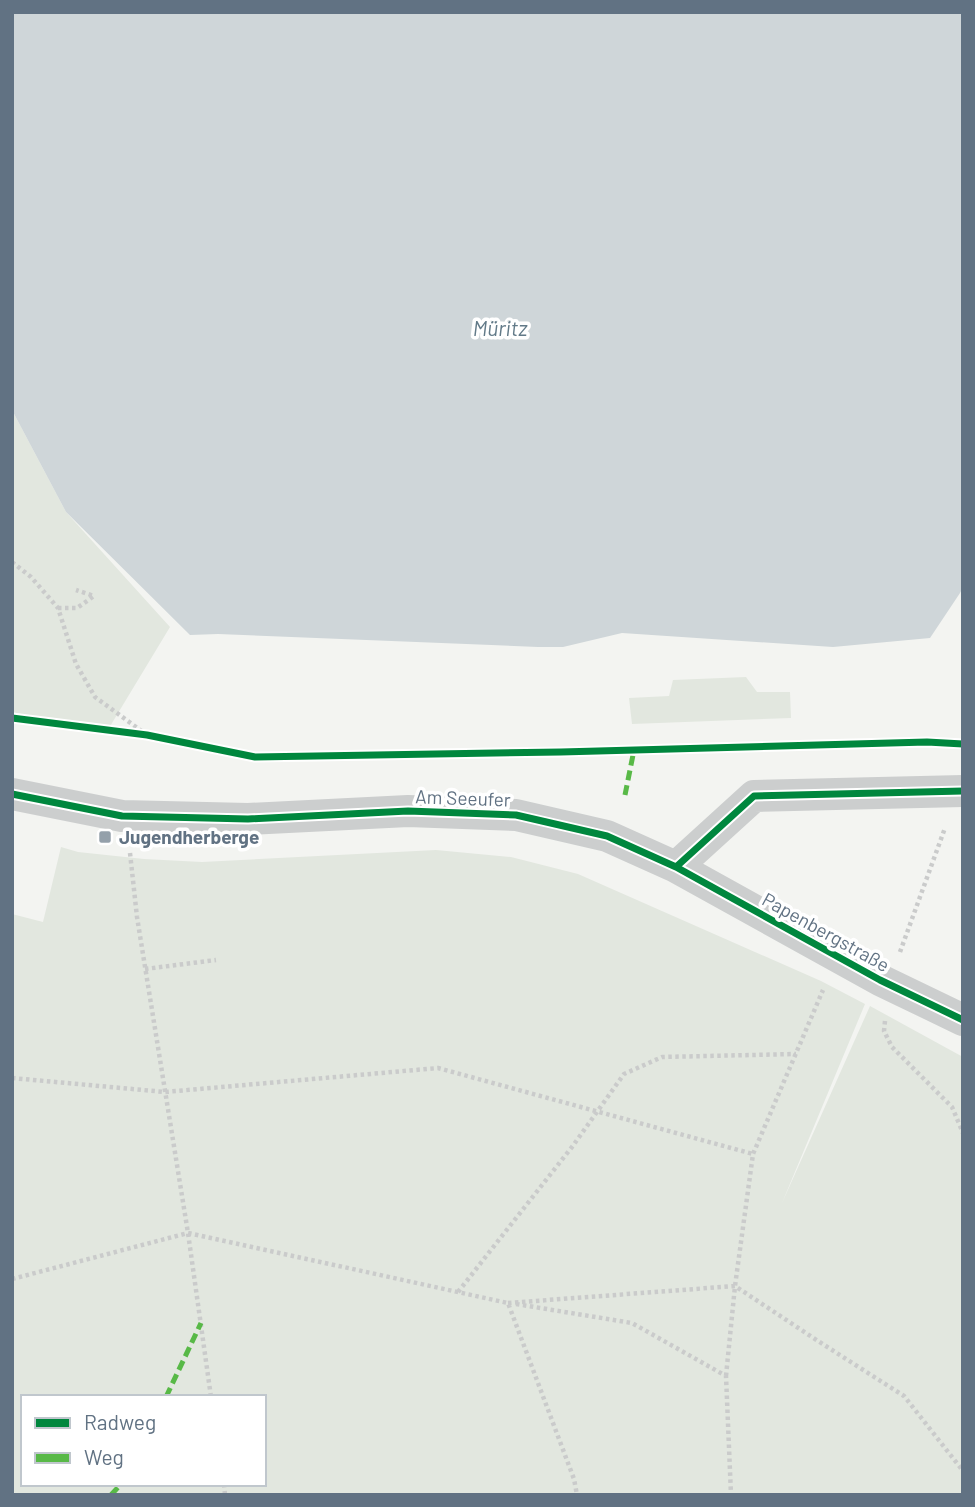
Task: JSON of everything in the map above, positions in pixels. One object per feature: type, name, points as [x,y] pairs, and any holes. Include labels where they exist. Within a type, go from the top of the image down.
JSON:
[{"type":"street","points":[[676,867],[754,796],[961,791]]},
{"type":"street","name":"Am Seeufer","points":[[12,794],[122,816],[248,819],[408,811],[516,815],[607,836],[676,867]]},
{"type":"street","name":"Papenbergstraße","points":[[676,867],[889,984],[963,1020]]},
{"type":"path","points":[[12,562],[31,578],[58,608],[76,664],[95,697],[147,734]]},
{"type":"path","points":[[58,608],[77,608],[94,596],[76,590]]},
{"type":"path","points":[[961,791],[889,984],[884,1031],[892,1047],[952,1107],[963,1133]]},
{"type":"path","points":[[137,853],[130,852],[136,917],[188,1233],[211,1395]]},
{"type":"path","points":[[145,969],[216,960]]},
{"type":"path","points":[[731,1495],[726,1376],[753,1154],[823,990]]},
{"type":"path","points":[[458,1292],[625,1074],[662,1057],[796,1054]]},
{"type":"path","points":[[12,1078],[165,1093],[438,1068],[753,1154]]},
{"type":"path","points":[[12,1279],[188,1233],[508,1303],[632,1323],[726,1376]]},
{"type":"path","points":[[508,1303],[735,1286],[904,1395],[963,1471]]},
{"type":"path","points":[[508,1303],[574,1479],[577,1495]]},
{"type":"shaded area","points":[[12,410],[66,512],[170,627],[109,728],[12,712]]},
{"type":"shaded area","points":[[746,677],[757,692],[790,692],[791,718],[632,724],[629,698],[669,696],[673,680]]},
{"type":"shaded area","points":[[61,847],[78,852],[202,862],[436,850],[511,857],[578,874],[821,981],[865,1004],[782,1203],[870,1006],[963,1057],[963,1495],[12,1495],[12,914],[43,922]]},
{"type":"water","name":"Müritz","points":[[12,12],[963,12],[963,587],[960,593],[930,638],[833,647],[622,633],[563,647],[190,635],[66,512],[12,410]]},
{"type":"marked path","points":[[625,795],[634,750]]},
{"type":"marked path","points":[[167,1395],[201,1323]]},
{"type":"marked path","points":[[111,1495],[119,1486]]},
{"type":"cycle path","points":[[12,718],[147,735],[255,757],[927,742],[963,744]]},
{"type":"cycle path","points":[[676,867],[754,796],[963,791]]},
{"type":"cycle path","points":[[12,794],[122,816],[248,819],[408,811],[516,815],[607,836],[676,867],[880,980],[963,1020]]},
{"type":"place","name":"Jugendherberge","points":[[105,837]]}]
